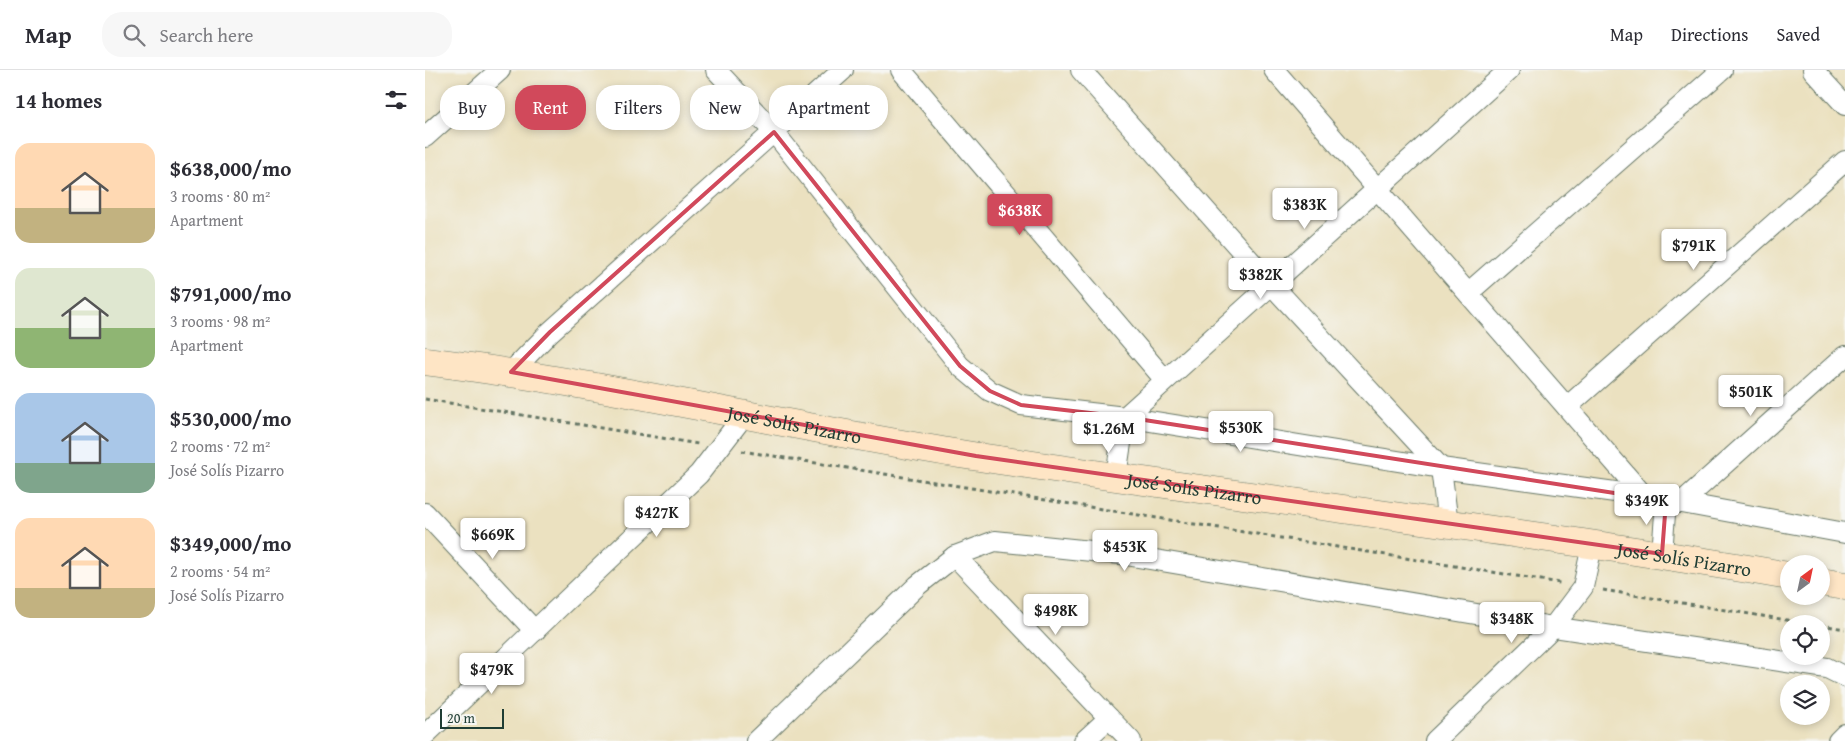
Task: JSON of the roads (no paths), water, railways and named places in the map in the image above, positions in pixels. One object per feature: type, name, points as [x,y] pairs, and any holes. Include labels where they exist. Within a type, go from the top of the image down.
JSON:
[{"type":"main road","name":"José Solís Pizarro","points":[[425,361],[511,372],[976,456],[1592,546],[1662,554],[1780,574]]},
{"type":"main road","points":[[1830,584],[1845,586]]},
{"type":"street","points":[[425,137],[500,70]]},
{"type":"street","points":[[716,70],[774,132],[960,366],[990,391],[1021,405],[1125,416],[1441,468],[1644,496],[1845,533]]},
{"type":"street","points":[[511,372],[550,332],[843,70]]},
{"type":"street","points":[[901,70],[1165,380]]},
{"type":"street","points":[[1081,70],[1271,284],[1441,468],[1448,524]]},
{"type":"street","points":[[1116,476],[1125,416],[1509,70]]},
{"type":"street","points":[[1468,293],[1722,70]]},
{"type":"street","points":[[1813,70],[1845,105]]},
{"type":"street","points":[[1281,72],[1377,189],[1644,496]]},
{"type":"street","points":[[1567,407],[1845,161]]},
{"type":"street","points":[[1662,554],[1674,502],[1845,356]]},
{"type":"street","points":[[425,735],[699,474],[745,414]]},
{"type":"street","points":[[425,513],[535,630]]},
{"type":"street","points":[[756,741],[918,585],[955,556],[995,541],[1120,554],[1553,627],[1827,668],[1845,677]]},
{"type":"street","points":[[1435,741],[1553,627],[1583,587],[1592,546]]},
{"type":"street","points":[[955,556],[1131,741]]},
{"type":"street","points":[[1084,741],[1109,718]]},
{"type":"street","points":[[1838,741],[1845,734]]}]
